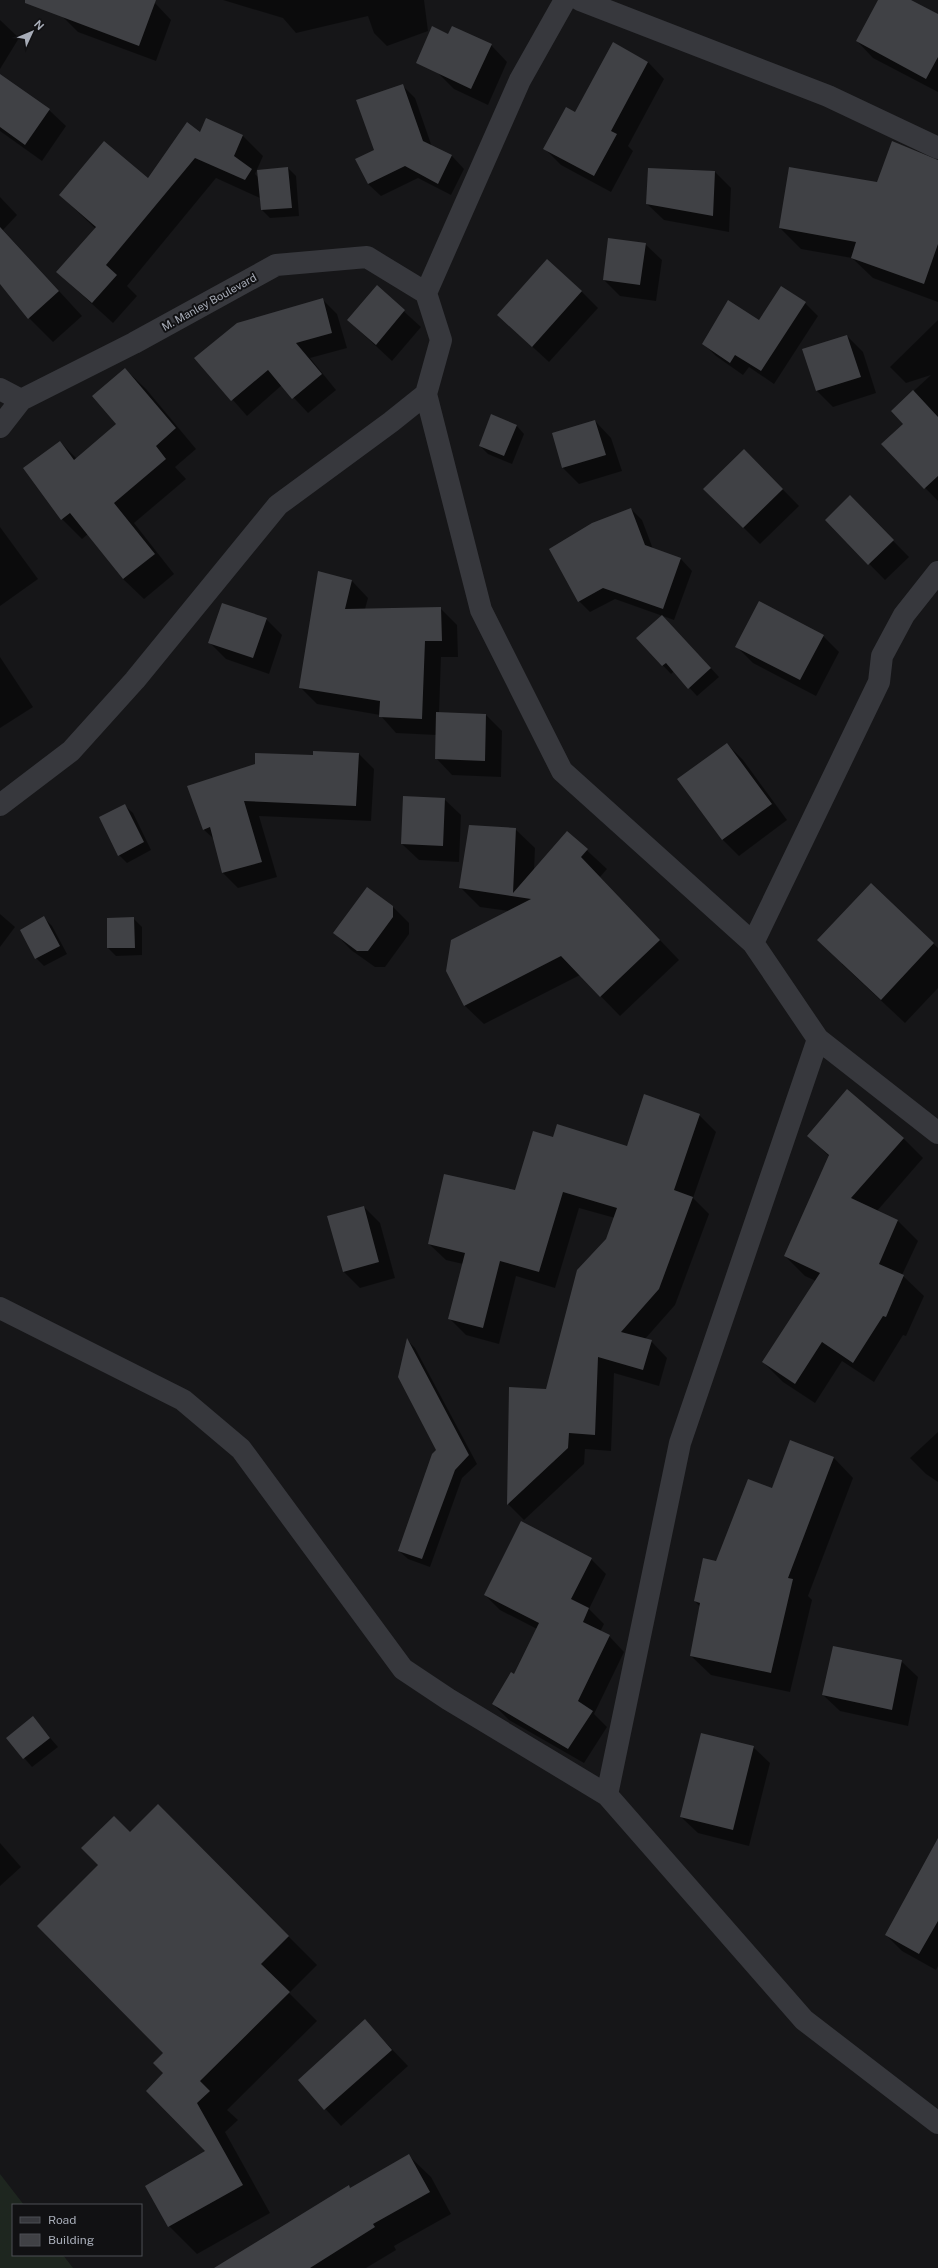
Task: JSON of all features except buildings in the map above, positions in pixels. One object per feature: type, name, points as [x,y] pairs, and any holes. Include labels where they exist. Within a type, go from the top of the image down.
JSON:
[{"type":"street","points":[[565,0],[520,80],[426,293],[441,340],[426,394],[481,610],[562,771],[753,943],[818,1039],[938,1133]]},
{"type":"street","points":[[580,0],[828,96],[938,148]]},
{"type":"street","name":"M. Manley Boulevard","points":[[21,400],[134,343],[276,265],[367,257],[426,293]]},
{"type":"street","points":[[0,389],[21,400],[0,427]]},
{"type":"street","points":[[0,805],[72,751],[135,680],[278,505],[426,394]]},
{"type":"street","points":[[753,943],[879,682],[882,656],[904,615],[938,572]]},
{"type":"street","points":[[607,1795],[680,1443],[818,1039]]},
{"type":"street","points":[[0,1308],[183,1400],[241,1449],[403,1669],[448,1699],[607,1795],[804,2020],[938,2123]]},
{"type":"shaded area","points":[[0,2174],[23,2204],[12,2204],[12,2256],[64,2256],[73,2268],[0,2268]]}]
